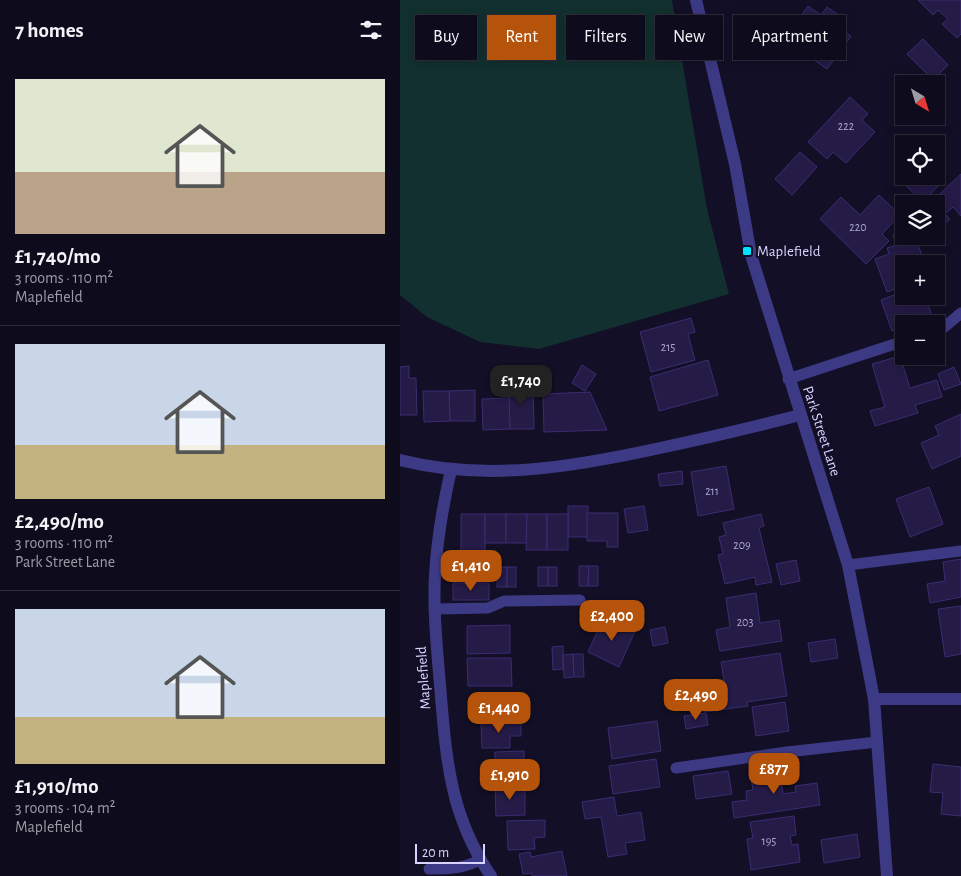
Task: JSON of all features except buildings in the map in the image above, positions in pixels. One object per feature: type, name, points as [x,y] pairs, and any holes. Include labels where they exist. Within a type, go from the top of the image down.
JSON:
[{"type":"street","name":"Park Street Lane","points":[[696,0],[735,164],[751,255],[788,379],[848,566],[874,699],[887,876]]},
{"type":"street","points":[[400,460],[451,470],[518,471],[576,465],[748,429],[800,415]]},
{"type":"street","name":"Maplefield","points":[[451,470],[441,512],[435,576],[435,609],[446,754],[451,785],[462,822],[480,860],[491,876]]},
{"type":"street","points":[[874,699],[961,699]]},
{"type":"lane","points":[[945,326],[961,313]]},
{"type":"lane","points":[[788,379],[895,344]]},
{"type":"lane","points":[[848,566],[961,551]]},
{"type":"lane","points":[[435,609],[488,608],[504,601],[580,600]]},
{"type":"lane","points":[[676,768],[787,752],[877,742]]},
{"type":"lane","points":[[429,869],[452,870],[465,867],[480,860]]},
{"type":"green space","points":[[400,0],[672,0],[675,15],[655,15],[655,60],[682,60],[707,209],[729,294],[539,349],[480,342],[427,317],[400,295]]},
{"type":"place","name":"Maplefield","points":[[747,251]]}]
